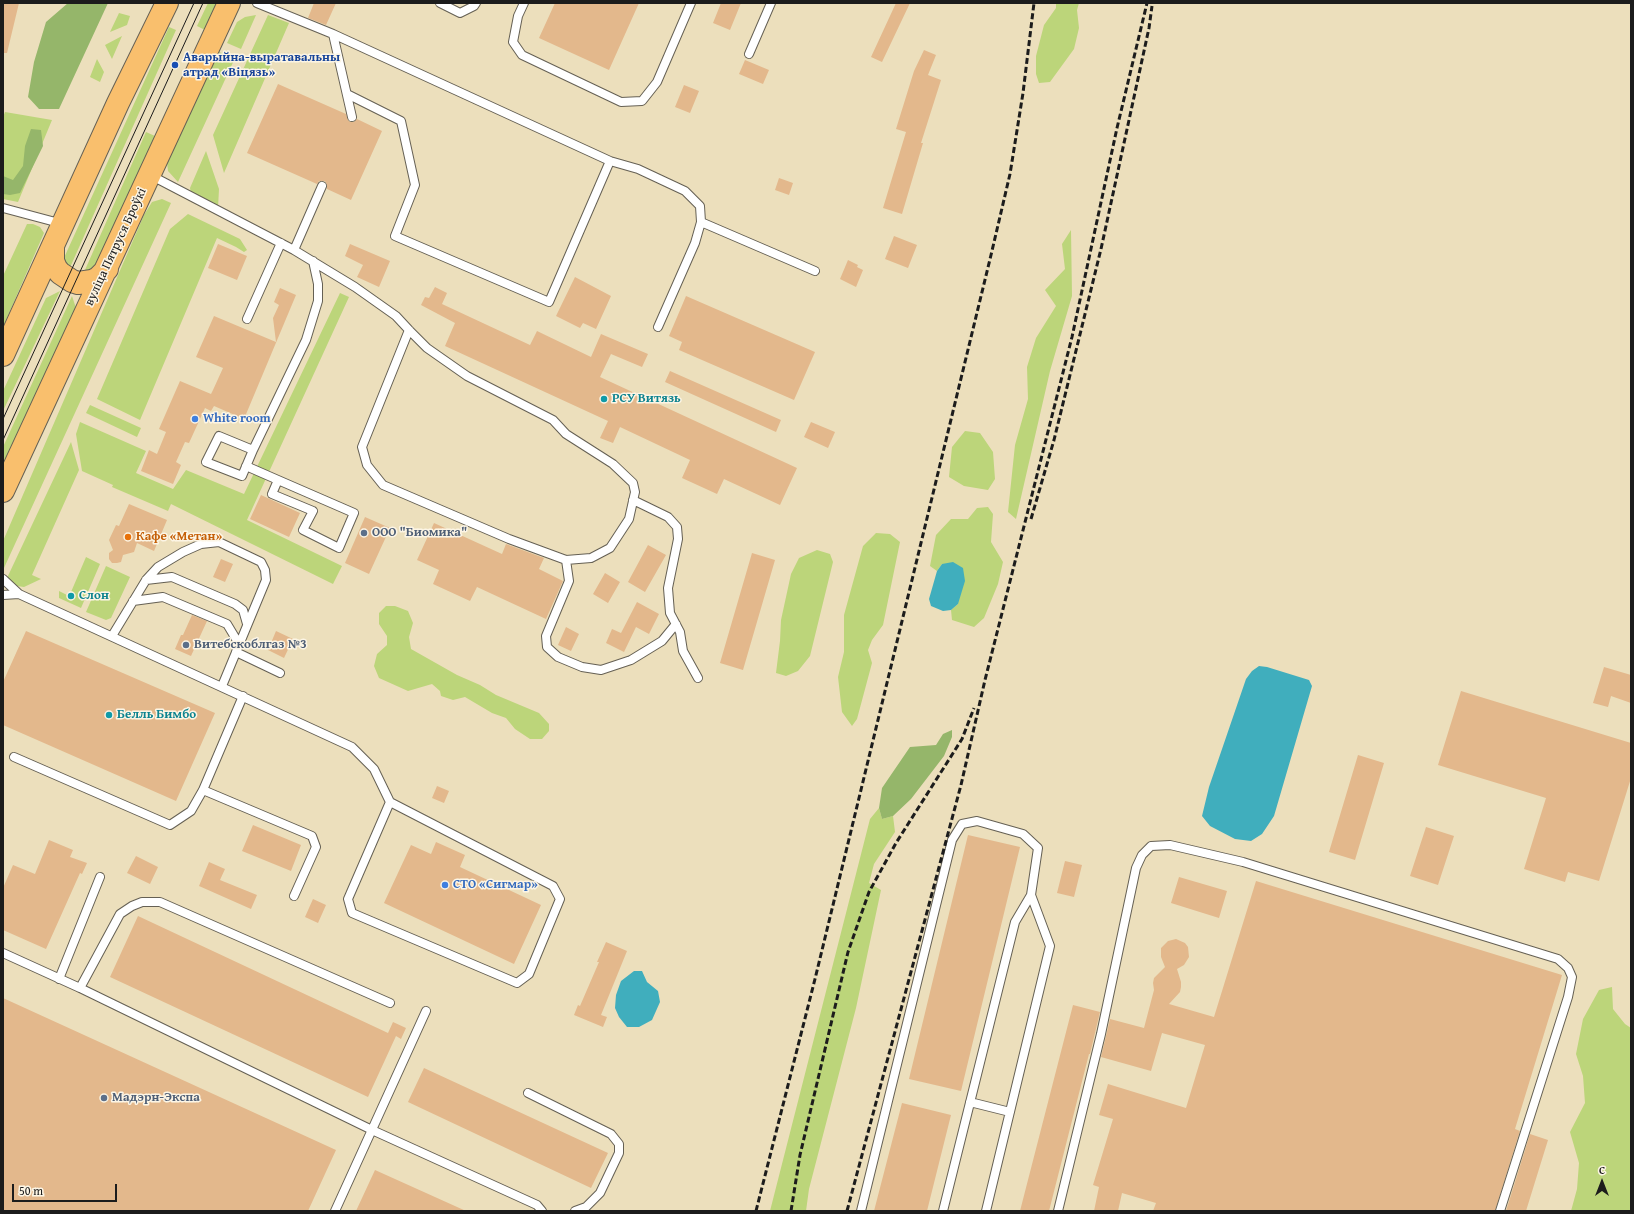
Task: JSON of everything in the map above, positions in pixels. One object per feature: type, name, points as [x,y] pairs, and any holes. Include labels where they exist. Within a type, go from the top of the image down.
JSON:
[{"type":"main road","points":[[3,355],[118,103],[167,3]]},
{"type":"main road","name":"вуліца Пятруся Броўкі","points":[[3,491],[229,3]]},
{"type":"main road","points":[[53,247],[53,261],[56,268],[60,273],[72,281],[78,283],[92,281],[98,278],[107,268]]},
{"type":"main road","points":[[32,293],[45,286],[53,285],[68,289],[74,293],[82,304],[84,316]]},
{"type":"lane","points":[[257,3],[333,34],[610,161],[638,169],[685,191],[700,206],[702,222],[695,243],[658,327]]},
{"type":"lane","points":[[440,3],[460,13],[474,6],[476,3]]},
{"type":"lane","points":[[524,3],[518,16],[512,42],[522,55],[621,102],[642,101],[657,82],[691,3]]},
{"type":"lane","points":[[749,54],[771,3]]},
{"type":"lane","points":[[333,34],[352,117]]},
{"type":"lane","points":[[346,94],[401,121],[416,185],[395,236],[549,302],[610,161]]},
{"type":"lane","points":[[150,175],[294,250],[355,286],[396,316],[410,330],[427,348],[467,376],[553,420],[566,434],[613,464],[633,483],[634,492],[629,518],[610,548],[591,558],[566,560],[509,539],[383,485],[367,465],[362,447],[410,330]]},
{"type":"lane","points":[[294,250],[322,186]]},
{"type":"lane","points":[[3,208],[64,224]]},
{"type":"lane","points":[[702,222],[815,271]]},
{"type":"lane","points":[[247,319],[281,243]]},
{"type":"lane","points":[[253,450],[219,436],[206,462],[242,476],[306,340],[318,301],[318,284],[313,261]]},
{"type":"lane","points":[[246,466],[354,513],[339,548],[303,530],[312,511],[272,494],[278,480]]},
{"type":"lane","points":[[633,500],[668,517],[677,527],[678,539],[668,588],[670,613],[680,632],[683,651],[698,678]]},
{"type":"lane","points":[[112,636],[146,580],[158,567],[183,552],[201,544],[219,542],[261,562],[265,570],[266,580],[222,686]]},
{"type":"lane","points":[[566,560],[569,581],[546,636],[547,647],[558,657],[582,668],[601,670],[631,660],[662,641],[676,624]]},
{"type":"lane","points":[[146,580],[172,577],[235,604],[243,610],[247,624]]},
{"type":"lane","points":[[3,579],[19,594],[352,747],[374,768],[390,802],[553,886],[560,899],[529,974],[517,983],[352,913],[348,898],[390,802]]},
{"type":"lane","points":[[3,595],[19,594]]},
{"type":"lane","points":[[133,601],[163,597],[227,624],[237,648],[280,673]]},
{"type":"lane","points":[[14,757],[170,825],[191,811],[203,790],[243,696]]},
{"type":"lane","points":[[203,790],[312,836],[316,847],[294,896]]},
{"type":"lane","points":[[861,1211],[952,840],[962,824],[977,821],[1022,834],[1038,848],[1031,895],[1015,922],[943,1211]]},
{"type":"lane","points":[[1058,1211],[1101,1034],[1136,868],[1142,855],[1151,846],[1170,845],[1243,862],[1558,959],[1568,968],[1572,977],[1568,997],[1500,1211]]},
{"type":"lane","points":[[59,978],[100,877]]},
{"type":"lane","points":[[986,1211],[1050,946],[1031,895]]},
{"type":"lane","points":[[80,988],[120,914],[132,906],[142,902],[160,902],[390,1003]]},
{"type":"lane","points":[[3,953],[80,988],[372,1130],[537,1205],[542,1211]]},
{"type":"lane","points":[[335,1211],[426,1010]]},
{"type":"lane","points":[[528,1093],[612,1134],[619,1144],[619,1153],[600,1193],[586,1207],[575,1211]]},
{"type":"lane","points":[[970,1102],[1010,1112]]},
{"type":"green space","points":[[68,3],[108,3],[59,109],[39,109],[28,97],[34,62],[46,22]]},
{"type":"green space","points":[[208,3],[217,3],[205,30],[197,26]]},
{"type":"green space","points":[[1056,3],[1079,3],[1077,10],[1079,28],[1074,49],[1050,82],[1039,83],[1036,74],[1036,56],[1044,25],[1056,8]]},
{"type":"green space","points":[[119,13],[130,16],[127,25],[110,32]]},
{"type":"green space","points":[[256,15],[241,49],[227,43],[237,22],[245,17]]},
{"type":"green space","points":[[268,15],[289,23],[224,173],[213,135]]},
{"type":"green space","points":[[169,27],[176,30],[68,272],[63,260]]},
{"type":"green space","points":[[122,36],[112,59],[105,45]]},
{"type":"green space","points":[[219,52],[235,58],[178,182],[168,171],[167,163]]},
{"type":"green space","points":[[97,59],[104,72],[100,82],[90,77]]},
{"type":"green space","points":[[5,112],[52,120],[18,202],[3,199],[3,117]]},
{"type":"green space","points":[[31,129],[41,130],[43,146],[20,193],[10,195],[3,194],[3,176],[13,180],[23,166],[25,146]]},
{"type":"green space","points":[[146,132],[155,136],[95,272],[81,279]]},
{"type":"green space","points":[[206,151],[219,189],[218,208],[191,193],[190,188]]},
{"type":"green space","points":[[162,199],[171,203],[4,568],[3,541],[144,215],[152,202]]},
{"type":"green space","points":[[188,214],[240,239],[247,250],[244,252],[217,238],[140,420],[97,399],[170,229]]},
{"type":"green space","points":[[27,224],[33,224],[40,227],[44,233],[3,327],[3,276]]},
{"type":"green space","points":[[1071,230],[1072,296],[1050,371],[1016,519],[1008,512],[1015,445],[1028,399],[1027,367],[1036,338],[1056,306],[1045,290],[1065,269],[1062,244]]},
{"type":"green space","points":[[60,291],[3,411],[3,391],[46,298]]},
{"type":"green space","points":[[340,293],[349,297],[247,520],[342,566],[333,584],[171,504],[168,511],[112,487],[113,485],[82,471],[76,434],[80,422],[146,451],[136,473],[173,489],[186,470],[244,494]]},
{"type":"green space","points":[[72,296],[76,308],[3,466],[3,447]]},
{"type":"green space","points":[[90,405],[141,428],[137,437],[86,413]]},
{"type":"green space","points":[[965,431],[980,433],[993,452],[995,479],[988,490],[964,486],[949,477],[952,447]]},
{"type":"green space","points":[[71,442],[79,470],[32,575],[41,579],[24,587],[17,586],[11,583],[7,578]]},
{"type":"green space","points":[[988,507],[993,514],[991,542],[1003,562],[998,584],[984,618],[974,627],[952,620],[951,610],[958,604],[942,564],[937,571],[930,566],[936,535],[951,519],[968,519],[977,508]]},
{"type":"green space","points":[[876,533],[890,534],[900,542],[883,625],[872,640],[868,650],[872,663],[857,719],[852,726],[842,712],[838,677],[844,652],[844,615],[863,546]]},
{"type":"green space","points":[[817,550],[830,554],[833,562],[810,656],[798,671],[786,676],[776,673],[781,620],[791,574],[799,558]]},
{"type":"green space","points":[[86,557],[100,564],[81,608],[59,598],[59,591],[67,595],[71,592]]},
{"type":"green space","points":[[106,566],[130,577],[111,618],[106,620],[86,612]]},
{"type":"green space","points":[[386,606],[395,606],[408,611],[413,623],[409,637],[411,649],[496,695],[539,713],[549,724],[549,731],[542,739],[530,739],[515,729],[506,718],[492,713],[465,697],[453,700],[441,696],[440,691],[432,684],[408,691],[379,678],[374,666],[377,654],[387,645],[387,636],[379,624],[379,613]]},
{"type":"green space","points":[[952,730],[952,737],[944,756],[911,799],[893,816],[882,819],[879,808],[882,788],[910,747],[936,745],[943,734]]},
{"type":"green space","points":[[879,808],[882,819],[893,816],[895,832],[874,864],[869,883],[881,890],[856,1008],[809,1189],[806,1211],[770,1211],[870,819]]},
{"type":"green space","points":[[1612,987],[1613,1009],[1625,1024],[1631,1028],[1631,1211],[1571,1211],[1577,1189],[1579,1163],[1570,1132],[1585,1103],[1583,1076],[1576,1054],[1583,1019],[1599,990]]},
{"type":"water","points":[[953,562],[963,568],[965,581],[958,604],[951,610],[943,611],[931,606],[929,599],[937,571],[942,564]]},
{"type":"water","points":[[1259,666],[1309,680],[1312,686],[1274,816],[1262,834],[1251,841],[1235,839],[1210,826],[1202,816],[1209,787],[1246,679],[1252,671]]},
{"type":"water","points":[[634,971],[642,971],[647,982],[658,991],[660,1002],[652,1020],[639,1027],[627,1027],[619,1017],[615,1008],[616,995],[621,981]]},
{"type":"building","points":[[3,3],[19,3],[7,53],[3,53]]},
{"type":"building","points":[[314,3],[336,3],[326,25],[308,18]]},
{"type":"building","points":[[555,3],[639,3],[609,70],[539,38]]},
{"type":"building","points":[[721,3],[741,3],[730,30],[713,23]]},
{"type":"building","points":[[896,3],[910,3],[882,62],[871,57]]},
{"type":"building","points":[[924,50],[936,55],[928,75],[941,80],[921,143],[923,143],[902,214],[883,208],[906,132],[896,129],[914,71]]},
{"type":"building","points":[[745,60],[769,70],[763,84],[739,74]]},
{"type":"building","points":[[278,84],[346,114],[350,122],[354,122],[357,119],[382,131],[351,200],[327,189],[325,181],[319,181],[317,184],[247,153]]},
{"type":"building","points":[[684,85],[699,91],[690,113],[675,107]]},
{"type":"building","points":[[779,178],[793,183],[789,195],[775,190]]},
{"type":"building","points":[[894,236],[917,245],[908,268],[885,259]]},
{"type":"building","points":[[218,244],[247,256],[237,280],[208,268]]},
{"type":"building","points":[[350,244],[390,261],[379,287],[357,277],[363,265],[345,256]]},
{"type":"building","points":[[848,260],[858,265],[857,267],[863,270],[856,287],[840,279]]},
{"type":"building","points":[[575,277],[611,296],[596,329],[583,323],[580,328],[556,316]]},
{"type":"building","name":"РСУ Витязь","points":[[435,287],[447,293],[442,304],[530,345],[537,331],[591,357],[601,334],[648,354],[642,367],[611,354],[600,377],[797,468],[780,505],[724,479],[717,494],[682,478],[690,460],[620,427],[613,443],[600,438],[608,421],[445,346],[455,323],[421,305],[425,297],[429,298]]},
{"type":"building","points":[[280,288],[296,295],[244,419],[214,406],[211,411],[205,408],[189,443],[185,442],[176,462],[181,465],[173,484],[141,471],[149,450],[157,454],[166,432],[159,429],[180,381],[211,394],[213,390],[223,368],[196,357],[214,316],[276,342],[273,318],[279,305],[274,302]]},
{"type":"building","points":[[686,296],[815,352],[794,400],[679,350],[682,342],[669,336]]},
{"type":"building","points":[[670,371],[781,420],[776,432],[665,382]]},
{"type":"building","points":[[811,422],[835,432],[828,448],[804,437]]},
{"type":"building","points":[[261,495],[300,513],[289,537],[250,519]]},
{"type":"building","points":[[129,504],[167,520],[154,551],[137,543],[134,552],[123,555],[121,562],[112,563],[109,559],[109,553],[113,550],[109,540],[116,525],[119,526]]},
{"type":"building","points":[[365,517],[390,528],[369,574],[345,563]]},
{"type":"building","points":[[434,523],[502,554],[506,544],[544,558],[539,569],[563,581],[546,619],[477,587],[470,601],[433,584],[439,570],[417,560]]},
{"type":"building","points":[[648,545],[666,555],[645,592],[628,582]]},
{"type":"building","points":[[752,553],[775,560],[743,670],[720,663]]},
{"type":"building","points":[[221,559],[233,564],[225,582],[213,577]]},
{"type":"building","points":[[605,573],[620,582],[608,603],[593,594]]},
{"type":"building","points":[[637,602],[659,614],[649,634],[636,627],[624,652],[606,643],[612,629],[621,633]]},
{"type":"building","points":[[192,615],[207,621],[191,656],[175,649]]},
{"type":"building","points":[[566,627],[579,634],[571,651],[558,645]]},
{"type":"building","name":"Белль Бимбо","points":[[26,631],[215,713],[176,801],[3,725],[3,682]]},
{"type":"building","points":[[276,631],[293,639],[284,658],[268,650]]},
{"type":"building","points":[[1604,667],[1631,675],[1631,703],[1611,696],[1608,707],[1593,703]]},
{"type":"building","points":[[1461,691],[1631,743],[1631,778],[1599,881],[1568,872],[1565,882],[1524,869],[1546,798],[1438,765]]},
{"type":"building","points":[[1358,755],[1384,763],[1355,860],[1329,852]]},
{"type":"building","points":[[437,786],[449,791],[444,803],[432,798]]},
{"type":"building","points":[[253,825],[301,845],[291,871],[242,851]]},
{"type":"building","points":[[1426,827],[1454,836],[1438,885],[1410,876]]},
{"type":"building","points":[[968,835],[1020,847],[961,1091],[909,1079]]},
{"type":"building","points":[[49,840],[73,850],[70,857],[87,863],[82,874],[80,873],[46,949],[3,930],[3,888],[13,865],[35,874]]},
{"type":"building","name":"СТО «Сигмар»","points":[[436,842],[465,855],[460,867],[541,905],[514,964],[384,903],[411,845],[431,854]]},
{"type":"building","points":[[136,856],[158,867],[150,884],[127,873]]},
{"type":"building","points":[[1065,861],[1082,865],[1074,897],[1057,893]]},
{"type":"building","points":[[209,862],[225,869],[220,880],[257,895],[251,909],[199,886]]},
{"type":"building","points":[[1179,877],[1227,891],[1219,918],[1171,903]]},
{"type":"building","points":[[1256,881],[1562,975],[1515,1129],[1520,1131],[1495,1211],[1153,1211],[1156,1203],[1122,1193],[1118,1211],[1094,1211],[1099,1187],[1093,1185],[1113,1119],[1099,1115],[1108,1084],[1186,1108],[1205,1045],[1162,1033],[1151,1071],[1101,1057],[1110,1019],[1144,1028],[1154,990],[1154,978],[1165,967],[1161,957],[1161,948],[1168,941],[1176,939],[1185,943],[1188,947],[1189,957],[1184,965],[1177,969],[1181,982],[1180,992],[1169,1004],[1214,1017]]},
{"type":"building","points":[[313,899],[326,905],[318,923],[305,917]]},
{"type":"building","points":[[138,916],[388,1033],[393,1022],[406,1028],[401,1039],[396,1036],[368,1097],[110,977]]},
{"type":"building","points":[[606,942],[627,951],[601,1015],[607,1017],[603,1027],[574,1015],[578,1005],[580,1006]]},
{"type":"building","points":[[3,998],[336,1150],[308,1211],[3,1211]]},
{"type":"building","points":[[1073,1005],[1100,1012],[1090,1054],[1049,1211],[1020,1211]]},
{"type":"building","points":[[424,1068],[608,1153],[591,1188],[408,1102]]},
{"type":"building","points":[[902,1103],[951,1115],[927,1211],[874,1211]]},
{"type":"building","points":[[1530,1134],[1548,1140],[1526,1211],[1506,1211]]},
{"type":"building","points":[[375,1170],[466,1211],[356,1211]]},
{"type":"tram line","points":[[3,419],[194,3]]},
{"type":"tram line","points":[[3,440],[203,3]]},
{"type":"railway","points":[[756,1211],[815,979],[1010,174],[1023,93],[1034,3]]},
{"type":"railway","points":[[847,1211],[961,785],[985,680],[1072,337],[1117,128],[1147,3]]},
{"type":"railway","points":[[1031,519],[1054,440],[1101,249],[1149,28],[1152,6]]},
{"type":"railway","points":[[791,1211],[800,1155],[848,952],[869,892],[896,843],[962,739],[974,708]]},
{"type":"place","name":"Аварыйна-выратавальны атрад «Віцязь»","points":[[175,65]]},
{"type":"place","name":"РСУ Витязь","points":[[604,399]]},
{"type":"place","name":"White room","points":[[195,419]]},
{"type":"place","name":"ООО \"Биомика\"","points":[[364,533]]},
{"type":"place","name":"Кафе «Метан»","points":[[128,537]]},
{"type":"place","name":"Слон","points":[[71,596]]},
{"type":"place","name":"Витебскоблгаз №3","points":[[186,645]]},
{"type":"place","name":"Белль Бимбо","points":[[109,715]]},
{"type":"place","name":"СТО «Сигмар»","points":[[445,885]]},
{"type":"place","name":"Мадэрн-Экспа","points":[[104,1098]]}]
